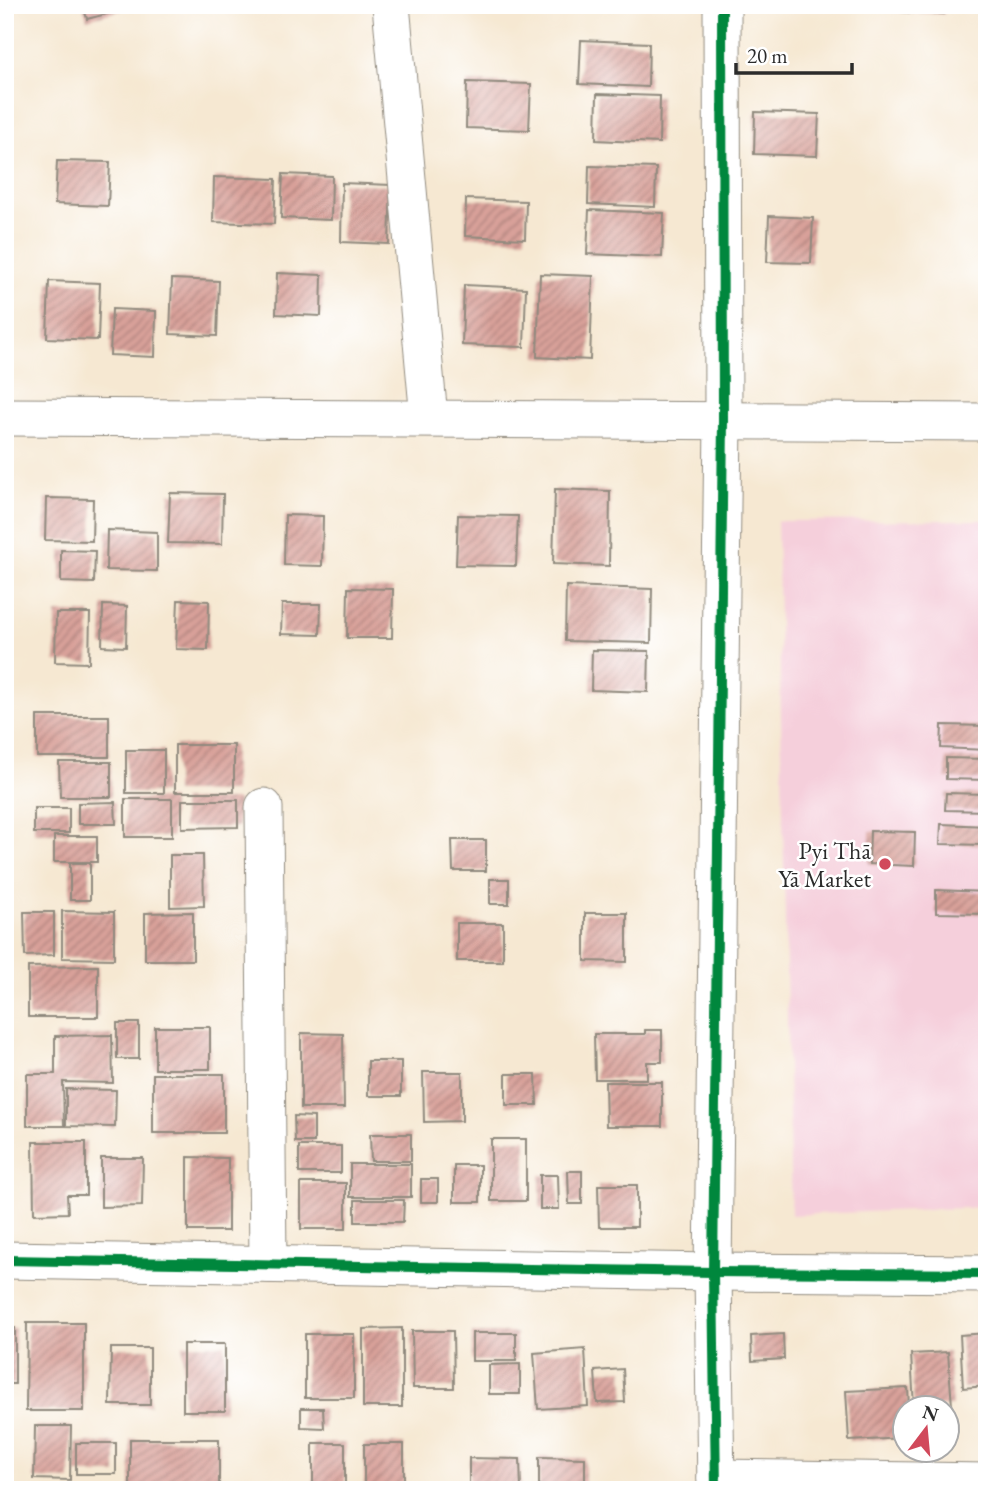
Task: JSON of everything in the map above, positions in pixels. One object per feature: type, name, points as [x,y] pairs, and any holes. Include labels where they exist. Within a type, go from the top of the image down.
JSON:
[{"type":"street","points":[[391,5],[429,418]]},
{"type":"street","points":[[722,5],[723,419],[713,1272],[716,1484],[987,1482]]},
{"type":"street","points":[[5,417],[987,422]]},
{"type":"street","points":[[264,807],[268,1264]]},
{"type":"street","points":[[5,1260],[987,1274]]},
{"type":"shaded area","name":"Pyi Thā Yā Market","points":[[987,520],[987,1207],[791,1215],[777,521]]},
{"type":"building","points":[[83,5],[121,5],[122,10],[87,19]]},
{"type":"building","points":[[878,5],[945,5],[944,14],[878,11]]},
{"type":"building","points":[[581,40],[649,43],[648,87],[579,84]]},
{"type":"building","points":[[467,82],[531,84],[529,130],[466,128]]},
{"type":"building","points":[[597,94],[660,96],[659,143],[596,140]]},
{"type":"building","points":[[755,112],[819,114],[817,156],[754,154]]},
{"type":"building","points":[[57,161],[110,162],[108,206],[55,204]]},
{"type":"building","points":[[589,166],[656,168],[655,207],[588,204]]},
{"type":"building","points":[[283,174],[332,176],[331,220],[281,218]]},
{"type":"building","points":[[214,177],[276,179],[274,224],[213,222]]},
{"type":"building","points":[[342,183],[391,185],[389,244],[341,242]]},
{"type":"building","points":[[466,199],[526,201],[525,239],[465,236]]},
{"type":"building","points":[[589,210],[664,213],[662,257],[587,254]]},
{"type":"building","points":[[769,216],[813,218],[811,263],[767,262]]},
{"type":"building","points":[[277,273],[322,275],[321,316],[276,314]]},
{"type":"building","points":[[540,274],[593,276],[590,360],[537,357]]},
{"type":"building","points":[[172,279],[219,281],[217,336],[170,334]]},
{"type":"building","points":[[49,281],[100,283],[98,340],[47,338]]},
{"type":"building","points":[[464,285],[526,288],[524,347],[462,345]]},
{"type":"building","points":[[112,309],[156,311],[155,357],[110,355]]},
{"type":"building","points":[[555,489],[610,491],[609,566],[553,564]]},
{"type":"building","points":[[170,493],[223,494],[222,544],[168,543]]},
{"type":"building","points":[[46,498],[93,499],[92,541],[45,540]]},
{"type":"building","points":[[285,515],[323,516],[322,566],[284,565]]},
{"type":"building","points":[[458,515],[518,516],[516,566],[456,565]]},
{"type":"building","points":[[107,530],[157,532],[157,571],[106,570]]},
{"type":"building","points":[[61,550],[95,551],[94,583],[61,582]]},
{"type":"building","points":[[566,586],[652,589],[651,643],[565,641]]},
{"type":"building","points":[[348,588],[393,589],[392,638],[347,638]]},
{"type":"building","points":[[178,600],[209,601],[208,650],[176,649]]},
{"type":"building","points":[[282,604],[321,604],[320,635],[281,634]]},
{"type":"building","points":[[103,605],[127,606],[126,647],[102,646]]},
{"type":"building","points":[[56,613],[90,613],[89,663],[55,662]]},
{"type":"building","points":[[592,650],[649,651],[648,692],[591,690]]},
{"type":"building","points":[[37,716],[109,716],[109,757],[37,757]]},
{"type":"building","points":[[942,725],[987,726],[987,750],[941,748]]},
{"type":"building","points":[[175,745],[234,745],[234,792],[175,792]]},
{"type":"building","points":[[126,750],[164,750],[164,793],[126,793]]},
{"type":"building","points":[[946,758],[987,759],[987,780],[946,779]]},
{"type":"building","points":[[59,762],[111,762],[111,797],[60,797]]},
{"type":"building","points":[[946,793],[987,794],[987,811],[945,810]]},
{"type":"building","points":[[125,799],[172,799],[172,837],[125,837]]},
{"type":"building","points":[[182,800],[238,800],[238,827],[182,828]]},
{"type":"building","points":[[115,802],[116,824],[78,824],[78,803]]},
{"type":"building","points":[[34,808],[69,808],[69,833],[34,833]]},
{"type":"building","points":[[941,824],[987,826],[987,845],[940,844]]},
{"type":"building","points":[[870,831],[915,832],[914,866],[869,864]]},
{"type":"building","points":[[54,836],[97,836],[97,862],[54,862]]},
{"type":"building","points":[[452,840],[486,840],[486,871],[453,871]]},
{"type":"building","points":[[170,855],[203,855],[204,906],[170,907]]},
{"type":"building","points":[[70,863],[90,863],[90,900],[70,900]]},
{"type":"building","points":[[490,879],[509,879],[509,904],[490,904]]},
{"type":"building","points":[[936,890],[987,892],[987,914],[936,913]]},
{"type":"building","points":[[62,911],[114,912],[114,959],[62,958]]},
{"type":"building","points":[[24,912],[54,912],[54,955],[25,956]]},
{"type":"building","points":[[193,912],[193,960],[145,960],[145,913]]},
{"type":"building","points":[[585,913],[627,913],[627,962],[585,961]]},
{"type":"building","points":[[457,923],[503,923],[503,961],[457,961]]},
{"type":"building","points":[[98,966],[98,1017],[28,1017],[28,967]]},
{"type":"building","points":[[117,1023],[139,1023],[139,1059],[117,1059]]},
{"type":"building","points":[[155,1027],[210,1027],[210,1069],[155,1069]]},
{"type":"building","points":[[645,1030],[662,1030],[662,1062],[647,1062],[647,1079],[595,1079],[594,1034],[645,1034]]},
{"type":"building","points":[[301,1033],[343,1034],[344,1108],[301,1108]]},
{"type":"building","points":[[112,1035],[113,1083],[63,1082],[64,1126],[27,1126],[27,1074],[55,1074],[55,1036]]},
{"type":"building","points":[[368,1061],[401,1061],[401,1096],[368,1096]]},
{"type":"building","points":[[423,1072],[462,1072],[462,1121],[424,1122]]},
{"type":"building","points":[[153,1074],[224,1074],[224,1133],[153,1133]]},
{"type":"building","points":[[506,1074],[536,1074],[537,1105],[506,1105]]},
{"type":"building","points":[[605,1082],[662,1082],[662,1126],[606,1126]]},
{"type":"building","points":[[66,1089],[116,1090],[115,1127],[66,1126]]},
{"type":"building","points":[[294,1116],[314,1117],[314,1142],[295,1142]]},
{"type":"building","points":[[370,1134],[411,1134],[411,1161],[371,1161]]},
{"type":"building","points":[[491,1139],[526,1139],[526,1201],[491,1201]]},
{"type":"building","points":[[33,1142],[86,1142],[86,1195],[67,1195],[68,1213],[34,1214]]},
{"type":"building","points":[[299,1146],[341,1146],[341,1173],[299,1173]]},
{"type":"building","points":[[188,1157],[228,1158],[228,1231],[188,1231]]},
{"type":"building","points":[[101,1158],[143,1158],[142,1206],[101,1207]]},
{"type":"building","points":[[350,1164],[411,1164],[411,1197],[350,1197]]},
{"type":"building","points":[[454,1165],[480,1165],[480,1202],[454,1202]]},
{"type":"building","points":[[568,1171],[582,1171],[582,1204],[569,1204]]},
{"type":"building","points":[[540,1175],[558,1175],[559,1209],[540,1209]]},
{"type":"building","points":[[421,1179],[438,1179],[438,1202],[421,1202]]},
{"type":"building","points":[[301,1183],[346,1183],[346,1229],[301,1229]]},
{"type":"building","points":[[598,1185],[637,1185],[637,1227],[599,1227]]},
{"type":"building","points":[[355,1200],[404,1200],[403,1222],[355,1222]]},
{"type":"building","points":[[27,1323],[84,1323],[84,1411],[26,1411]]},
{"type":"building","points":[[5,1328],[15,1328],[15,1384],[5,1384]]},
{"type":"building","points":[[402,1328],[402,1407],[363,1407],[363,1329]]},
{"type":"building","points":[[412,1331],[453,1331],[454,1388],[413,1388]]},
{"type":"building","points":[[472,1333],[516,1333],[516,1361],[472,1361]]},
{"type":"building","points":[[987,1333],[987,1386],[963,1388],[960,1335]]},
{"type":"building","points":[[305,1334],[354,1334],[354,1398],[305,1398]]},
{"type":"building","points":[[783,1334],[784,1359],[752,1361],[751,1336]]},
{"type":"building","points":[[183,1344],[225,1344],[225,1411],[183,1411]]},
{"type":"building","points":[[111,1348],[150,1348],[150,1405],[110,1405]]},
{"type":"building","points":[[585,1349],[588,1406],[538,1409],[534,1353]]},
{"type":"building","points":[[948,1352],[951,1394],[913,1394],[911,1354]]},
{"type":"building","points":[[520,1364],[520,1394],[489,1394],[489,1365]]},
{"type":"building","points":[[623,1369],[625,1402],[597,1403],[595,1371]]},
{"type":"building","points":[[908,1388],[908,1394],[890,1394],[890,1439],[849,1441],[846,1391]]},
{"type":"building","points":[[301,1408],[323,1408],[324,1428],[301,1427]]},
{"type":"building","points":[[35,1426],[71,1426],[70,1480],[34,1479]]},
{"type":"building","points":[[130,1439],[219,1439],[219,1490],[130,1490]]},
{"type":"building","points":[[76,1443],[116,1443],[116,1474],[76,1474]]},
{"type":"building","points":[[313,1443],[345,1443],[345,1485],[313,1485]]},
{"type":"building","points":[[364,1444],[404,1444],[404,1490],[364,1490]]},
{"type":"building","points":[[539,1457],[585,1458],[585,1490],[539,1490]]},
{"type":"building","points":[[469,1458],[520,1459],[521,1490],[469,1490]]},
{"type":"cycle path","points":[[716,1490],[713,1272],[723,420],[722,5]]},
{"type":"cycle path","points":[[5,1260],[987,1274]]},
{"type":"place","name":"Pyi Thā Yā Market","points":[[885,864]]}]
